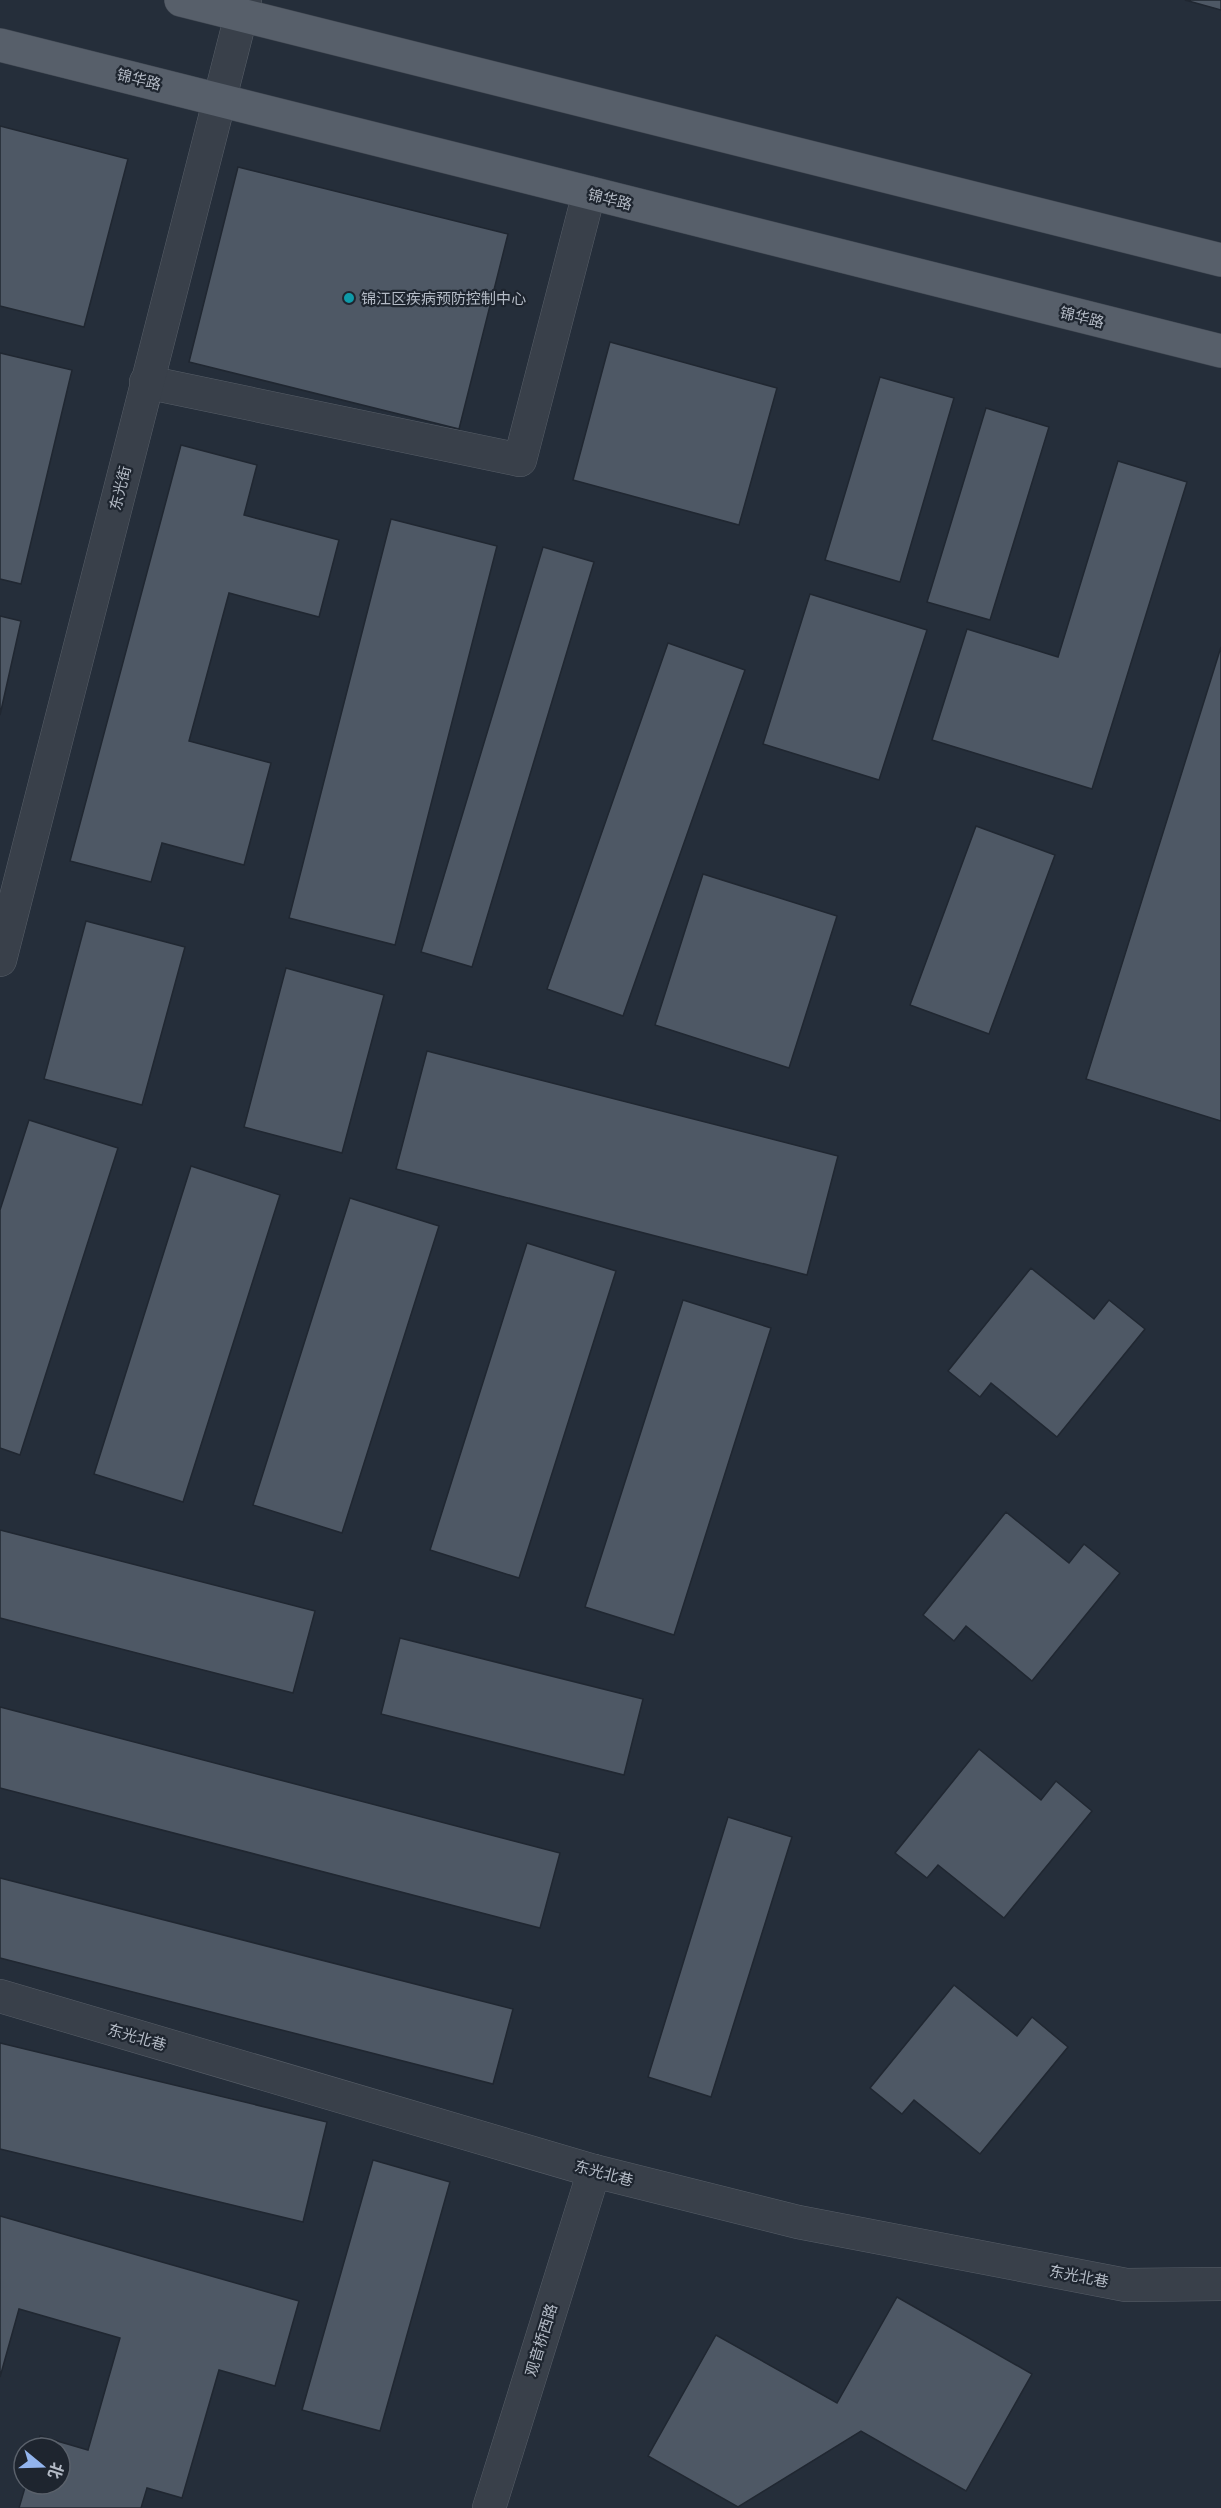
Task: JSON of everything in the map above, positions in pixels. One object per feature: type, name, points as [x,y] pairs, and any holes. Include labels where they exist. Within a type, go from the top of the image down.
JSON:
[{"type":"main road","points":[[181,0],[243,8],[1221,260]]},
{"type":"main road","name":"锦华路","points":[[0,45],[1221,351]]},
{"type":"street","name":"东光街","points":[[0,960],[243,8]]},
{"type":"street","points":[[146,382],[520,460],[589,193]]},
{"type":"street","name":"东光北巷","points":[[0,1996],[594,2171],[798,2222],[1126,2285],[1221,2284]]},
{"type":"street","name":"观音桥西路","points":[[489,2508],[594,2171]]},
{"type":"building","points":[[1185,0],[1221,0],[1221,10]]},
{"type":"building","points":[[0,126],[128,159],[84,327],[0,306]]},
{"type":"building","name":"锦江区疾病预防控制中心","points":[[238,167],[508,234],[459,429],[189,362]]},
{"type":"building","points":[[610,342],[777,388],[739,525],[573,480]]},
{"type":"building","points":[[0,353],[72,370],[21,584],[0,579]]},
{"type":"building","points":[[880,377],[954,398],[900,582],[825,560]]},
{"type":"building","points":[[986,408],[1049,427],[990,620],[927,602]]},
{"type":"building","points":[[181,445],[257,465],[244,515],[339,540],[319,617],[229,593],[189,741],[271,763],[244,865],[162,843],[151,882],[70,861]]},
{"type":"building","points":[[1118,461],[1187,482],[1092,789],[932,740],[967,629],[1058,657]]},
{"type":"building","points":[[391,519],[497,546],[395,945],[289,918]]},
{"type":"building","points":[[543,547],[594,562],[472,967],[421,952]]},
{"type":"building","points":[[810,594],[927,630],[879,780],[763,744]]},
{"type":"building","points":[[0,616],[21,621],[0,715]]},
{"type":"building","points":[[668,643],[745,670],[623,1016],[547,989]]},
{"type":"building","points":[[1221,647],[1221,1121],[1086,1079]]},
{"type":"building","points":[[976,826],[1055,855],[989,1034],[910,1005]]},
{"type":"building","points":[[703,874],[837,916],[789,1068],[655,1025]]},
{"type":"building","points":[[86,921],[185,947],[142,1105],[44,1079]]},
{"type":"building","points":[[286,968],[384,995],[342,1153],[244,1127]]},
{"type":"building","points":[[427,1051],[838,1156],[807,1275],[396,1169]]},
{"type":"building","points":[[29,1120],[118,1148],[20,1455],[0,1448],[0,1210]]},
{"type":"building","points":[[191,1166],[280,1195],[183,1502],[94,1474]]},
{"type":"building","points":[[350,1198],[439,1226],[342,1533],[253,1505]]},
{"type":"building","points":[[527,1243],[616,1271],[519,1578],[430,1550]]},
{"type":"building","points":[[1031,1268],[1094,1319],[1109,1300],[1145,1329],[1057,1437],[991,1383],[980,1397],[948,1371]]},
{"type":"building","points":[[683,1300],[771,1328],[674,1635],[585,1607]]},
{"type":"building","points":[[1006,1512],[1069,1563],[1084,1544],[1120,1573],[1032,1681],[966,1626],[954,1641],[923,1615]]},
{"type":"building","points":[[0,1530],[315,1611],[293,1693],[0,1618]]},
{"type":"building","points":[[400,1638],[643,1699],[624,1775],[381,1714]]},
{"type":"building","points":[[0,1707],[560,1853],[540,1928],[0,1788]]},
{"type":"building","points":[[979,1749],[1041,1800],[1056,1781],[1092,1811],[1004,1918],[938,1865],[927,1878],[895,1853]]},
{"type":"building","points":[[728,1817],[792,1837],[711,2097],[648,2077]]},
{"type":"building","points":[[0,1878],[513,2009],[493,2084],[0,1958]]},
{"type":"building","points":[[954,1985],[1017,2036],[1032,2017],[1068,2047],[980,2154],[914,2100],[902,2114],[870,2088]]},
{"type":"building","points":[[0,2043],[327,2122],[303,2222],[0,2149]]},
{"type":"building","points":[[373,2160],[450,2182],[380,2431],[302,2410]]},
{"type":"building","points":[[0,2216],[299,2301],[275,2386],[219,2370],[182,2498],[147,2488],[141,2508],[19,2508],[22,2496],[72,2496],[72,2445],[88,2450],[120,2338],[19,2309],[0,2377]]},
{"type":"building","points":[[897,2297],[1032,2374],[966,2491],[861,2431],[738,2507],[648,2456],[716,2335],[837,2403]]},
{"type":"place","name":"锦江区疾病预防控制中心","points":[[349,298]]}]
